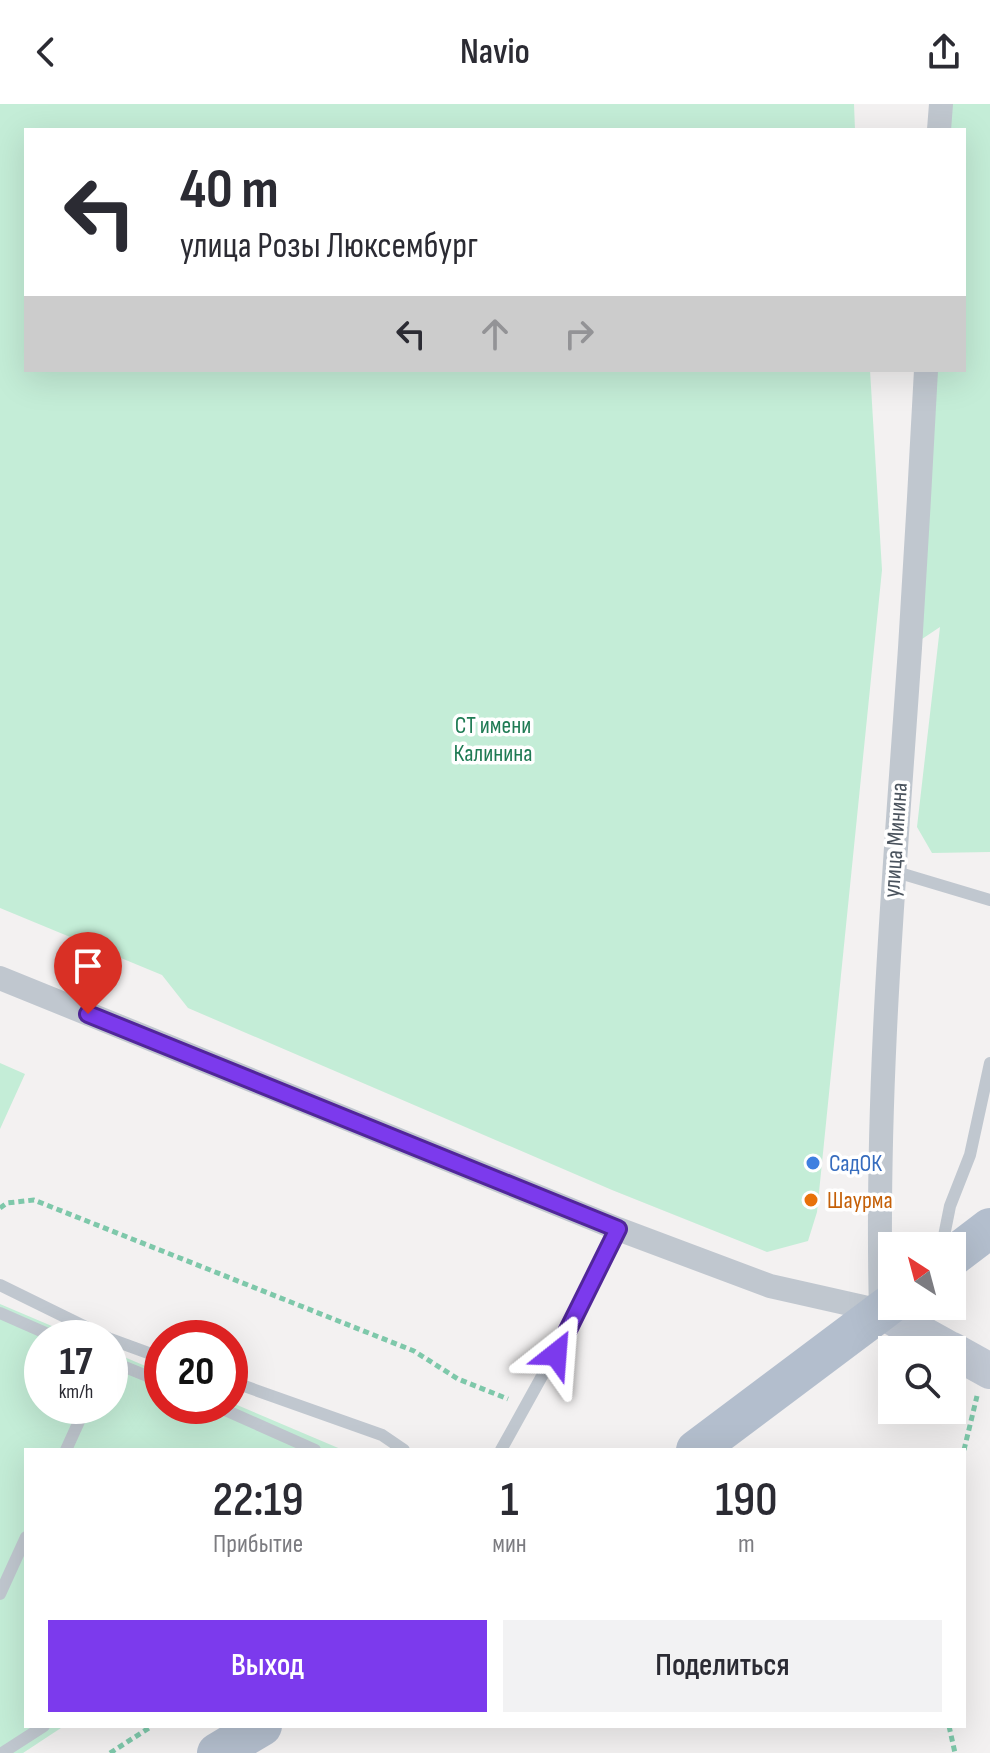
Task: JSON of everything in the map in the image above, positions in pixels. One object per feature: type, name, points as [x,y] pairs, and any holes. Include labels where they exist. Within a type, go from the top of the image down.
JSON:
[{"type":"main road","points":[[966,1246],[990,1228]]},
{"type":"main road","points":[[699,1448],[878,1313]]},
{"type":"main road","points":[[217,1753],[259,1728]]},
{"type":"street","points":[[939,128],[941,104]]},
{"type":"street","name":"улица Минина","points":[[884,1232],[880,1117],[892,870],[910,649],[926,372]]},
{"type":"street","points":[[0,978],[618,1229],[770,1286],[878,1306]]},
{"type":"street","points":[[906,1320],[931,1336]]},
{"type":"street","points":[[966,1358],[987,1370]]},
{"type":"lane","points":[[892,870],[990,900]]},
{"type":"lane","points":[[945,1232],[950,1206],[970,1155],[990,1063]]},
{"type":"lane","points":[[502,1448],[598,1275],[618,1229]]},
{"type":"lane","points":[[0,1285],[72,1320]]},
{"type":"lane","points":[[0,1313],[24,1324]]},
{"type":"lane","points":[[248,1387],[382,1435],[401,1448]]},
{"type":"lane","points":[[248,1420],[310,1448]]},
{"type":"lane","points":[[67,1448],[78,1424]]},
{"type":"lane","points":[[0,1594],[24,1541]]},
{"type":"lane","points":[[2,1753],[41,1728]]},
{"type":"path","points":[[0,1208],[7,1203],[34,1200],[414,1351],[458,1379],[527,1406]]},
{"type":"path","points":[[965,1448],[987,1370]]},
{"type":"path","points":[[110,1753],[149,1728]]},
{"type":"path","points":[[949,1728],[955,1753]]},
{"type":"green space","name":"СТ имени Калинина","points":[[0,104],[854,104],[855,128],[24,128],[24,372],[870,372],[882,570],[817,1212],[808,1241],[767,1252],[612,1190],[188,1008],[162,975],[0,908]]},
{"type":"green space","points":[[944,104],[990,104],[990,852],[932,853],[917,827],[940,627],[916,643],[923,372],[966,372],[966,128],[942,128]]},
{"type":"green space","points":[[0,1063],[25,1074],[0,1129]]},
{"type":"green space","points":[[0,1304],[38,1320],[24,1320],[24,1424],[128,1424],[128,1359],[144,1365],[144,1424],[248,1424],[248,1410],[338,1448],[24,1448],[24,1728],[61,1728],[23,1753],[0,1753]]},
{"type":"place","name":"СадОК","points":[[813,1163]]},
{"type":"place","name":"Шаурма","points":[[811,1200]]},
{"type":"route","points":[[88,1014],[618,1229],[598,1275],[556,1354]]}]
